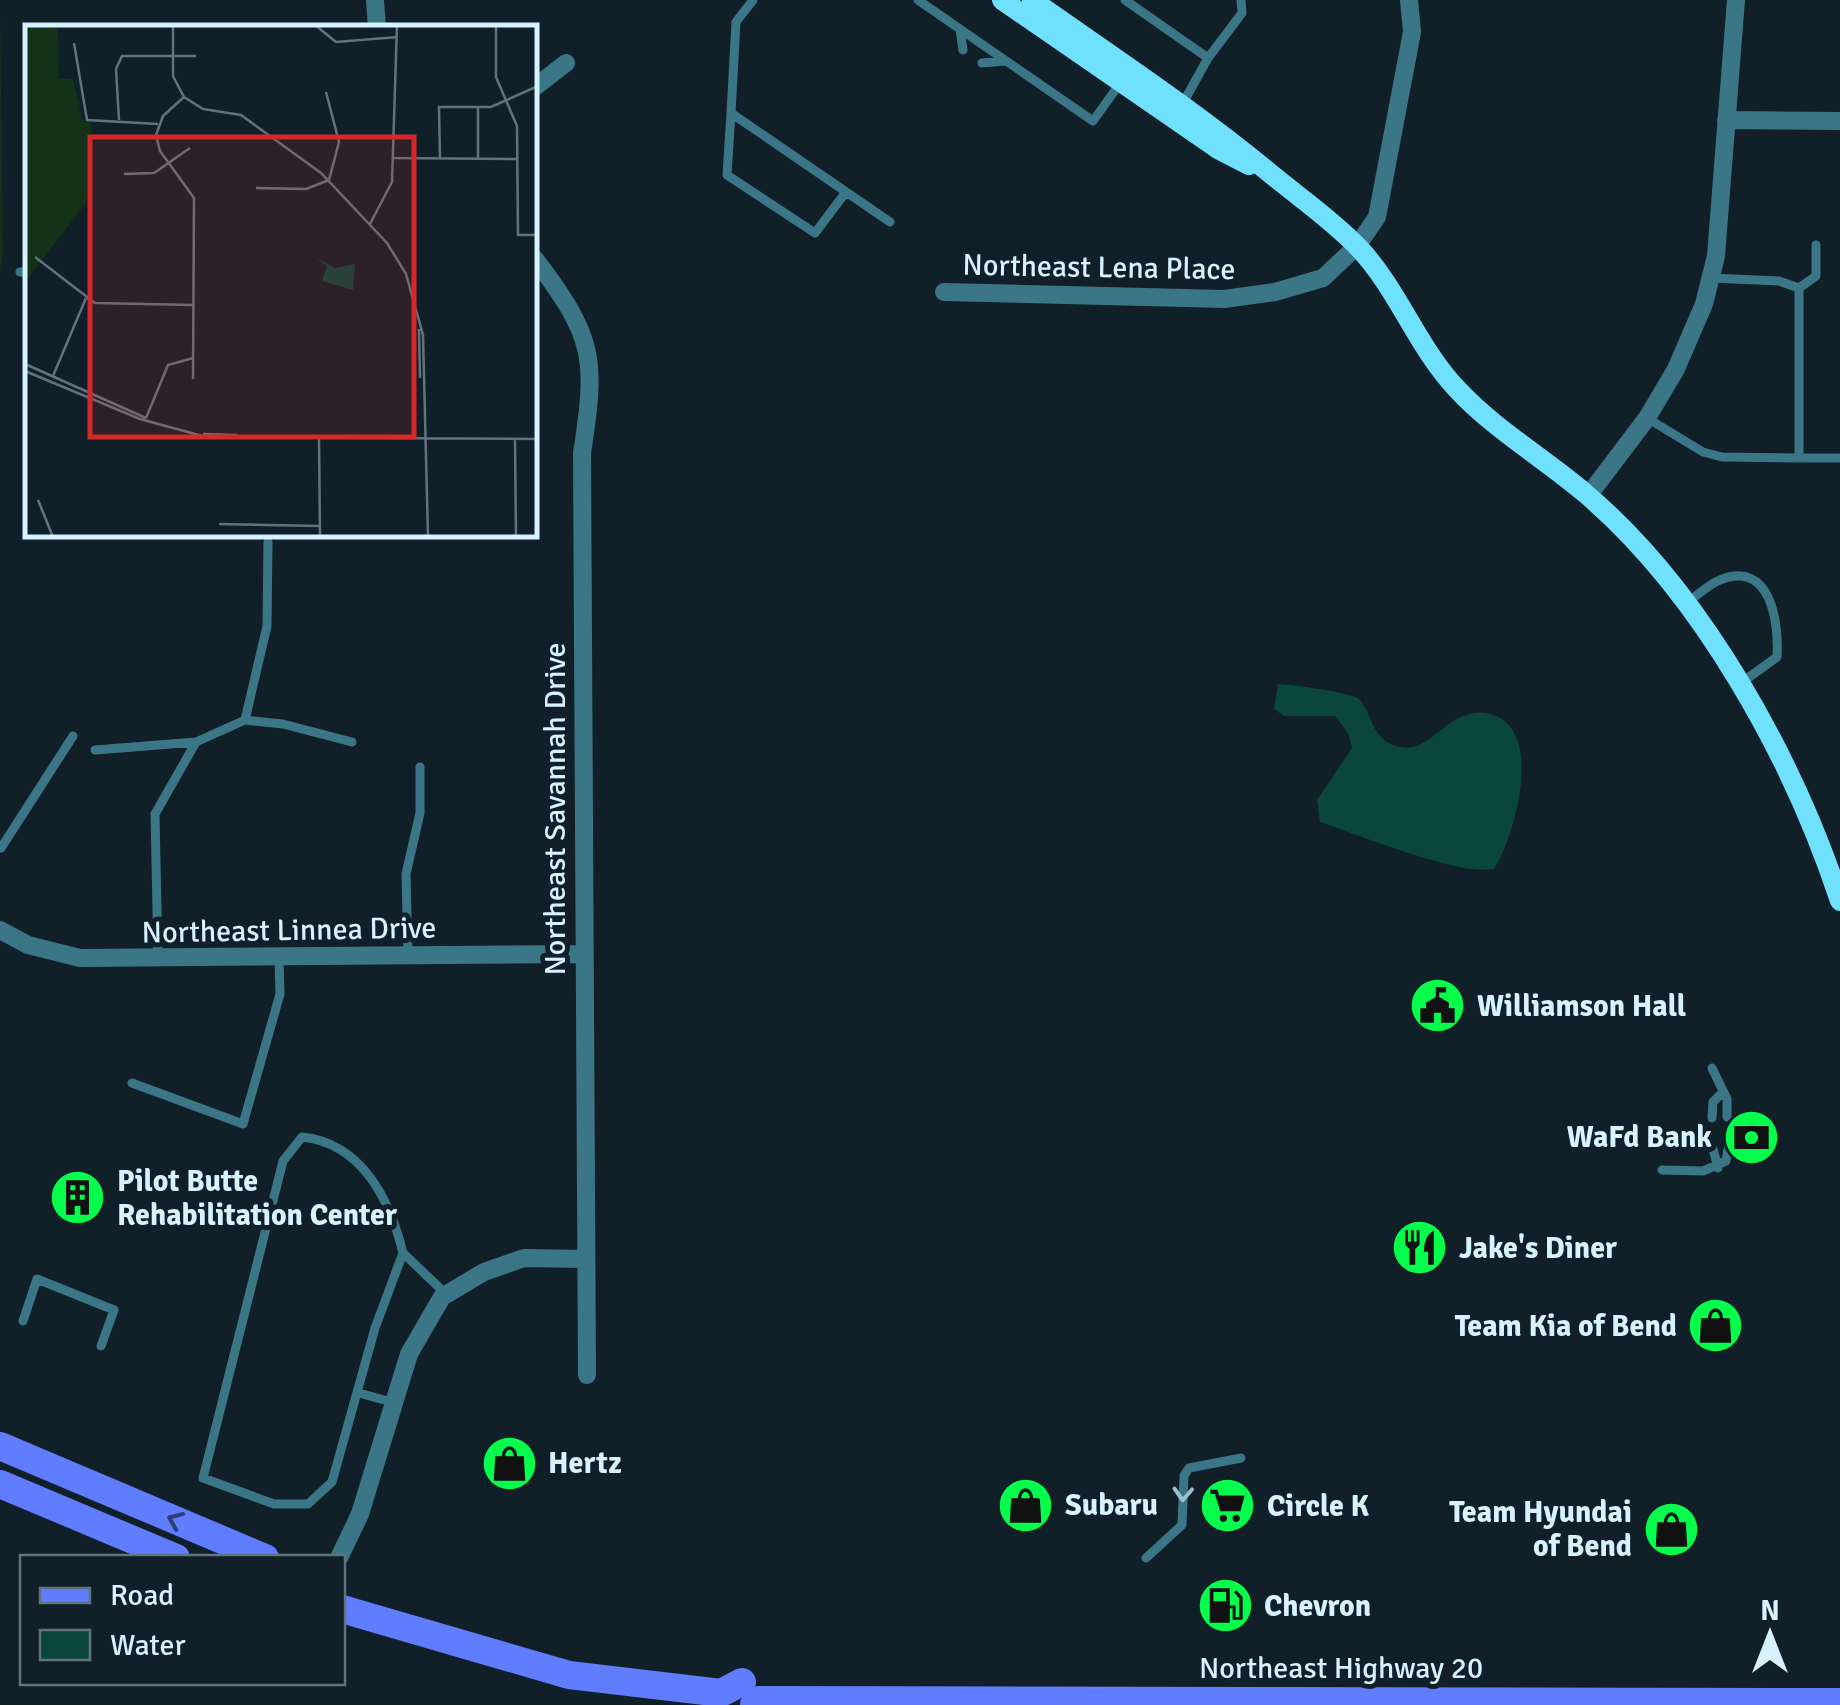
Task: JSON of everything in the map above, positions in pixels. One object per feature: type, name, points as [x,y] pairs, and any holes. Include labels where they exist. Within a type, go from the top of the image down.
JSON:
[{"type":"main road","points":[[0,1446],[258,1555]]},
{"type":"main road","points":[[0,1484],[169,1555]]},
{"type":"main road","points":[[345,1610],[494,1656],[649,1696]]},
{"type":"main road","name":"Northeast Highway 20","points":[[649,1696],[748,1693],[760,1700],[838,1703],[1840,1702]]},
{"type":"street","points":[[375,0],[377,25]]},
{"type":"street","points":[[1002,0],[1218,149],[1274,176]]},
{"type":"street","points":[[1032,0],[1182,104],[1357,246],[1384,277],[1428,353],[1455,388],[1485,417],[1588,496],[1686,604],[1794,781],[1840,901]]},
{"type":"street","points":[[1357,246],[1377,217],[1412,32],[1410,0]]},
{"type":"street","points":[[1588,496],[1647,418],[1676,370],[1711,278],[1736,0]]},
{"type":"street","points":[[538,85],[566,62]]},
{"type":"street","points":[[1726,120],[1840,122]]},
{"type":"street","name":"Northeast Lena Place","points":[[944,292],[1224,299],[1275,292],[1323,278],[1357,246]]},
{"type":"street","name":"Northeast Savannah Drive","points":[[538,263],[574,310],[590,362],[592,390],[582,452],[587,1375]]},
{"type":"street","name":"Northeast Linnea Drive","points":[[0,930],[28,946],[80,958],[583,954]]},
{"type":"street","points":[[340,1555],[360,1514],[409,1354],[447,1295],[484,1272],[524,1258],[585,1259]]},
{"type":"lane","points":[[753,0],[736,22],[727,174],[815,233],[846,192]]},
{"type":"lane","points":[[918,0],[1093,121],[1121,82]]},
{"type":"lane","points":[[1126,0],[1208,58]]},
{"type":"lane","points":[[1182,104],[1208,58],[1242,13],[1241,0]]},
{"type":"lane","points":[[960,29],[963,50]]},
{"type":"lane","points":[[982,62],[1006,61]]},
{"type":"lane","points":[[731,114],[890,222]]},
{"type":"lane","points":[[1798,288],[1816,276],[1816,245]]},
{"type":"lane","points":[[1711,278],[1779,281],[1798,288]]},
{"type":"lane","points":[[1798,288],[1799,458]]},
{"type":"lane","points":[[1647,418],[1703,452],[1722,458],[1840,458]]},
{"type":"lane","points":[[245,720],[268,626],[268,542]]},
{"type":"lane","points":[[1686,604],[1722,579],[1748,577],[1766,590],[1779,623],[1777,657],[1738,684]]},
{"type":"lane","points":[[95,750],[196,742],[245,720],[283,724],[352,742]]},
{"type":"lane","points":[[2,848],[73,736]]},
{"type":"lane","points":[[158,960],[156,814],[196,742]]},
{"type":"lane","points":[[408,957],[406,874],[418,828],[420,768]]},
{"type":"lane","points":[[132,1082],[243,1124],[280,994],[279,958]]},
{"type":"lane","points":[[1712,1068],[1727,1099],[1728,1117]]},
{"type":"lane","points":[[1712,1118],[1713,1102],[1722,1093]]},
{"type":"lane","points":[[403,1254],[375,1328],[332,1482],[308,1504],[274,1504],[203,1478],[283,1161],[302,1137],[326,1140],[351,1154],[392,1210],[403,1254],[447,1295]]},
{"type":"lane","points":[[1662,1170],[1718,1168],[1726,1161],[1728,1148]]},
{"type":"lane","points":[[1713,1149],[1718,1168]]},
{"type":"lane","points":[[23,1321],[37,1279],[114,1310],[101,1346]]},
{"type":"lane","points":[[359,1393],[395,1403]]},
{"type":"lane","points":[[1146,1558],[1182,1525],[1184,1476],[1189,1468],[1240,1458]]},
{"type":"shaded area","points":[[0,0],[3,254],[0,271]]},
{"type":"water","points":[[1278,684],[1359,699],[1383,739],[1403,748],[1426,741],[1470,714],[1485,713],[1504,721],[1516,736],[1521,782],[1510,832],[1494,869],[1478,870],[1434,861],[1320,822],[1317,800],[1352,748],[1348,733],[1335,716],[1284,716],[1274,709]]},
{"type":"place","name":"Williamson Hall","points":[[1438,1006]]},
{"type":"place","name":"WaFd Bank","points":[[1751,1137]]},
{"type":"place","name":"Pilot Butte Rehabilitation Center","points":[[78,1198]]},
{"type":"place","name":"Jake's Diner","points":[[1420,1248]]},
{"type":"place","name":"Team Kia of Bend","points":[[1716,1326]]},
{"type":"place","name":"Hertz","points":[[509,1463]]},
{"type":"place","name":"Subaru","points":[[1026,1505]]},
{"type":"place","name":"Circle K","points":[[1228,1506]]},
{"type":"place","name":"Team Hyundai of Bend","points":[[1671,1529]]},
{"type":"place","name":"Chevron","points":[[1225,1606]]}]
